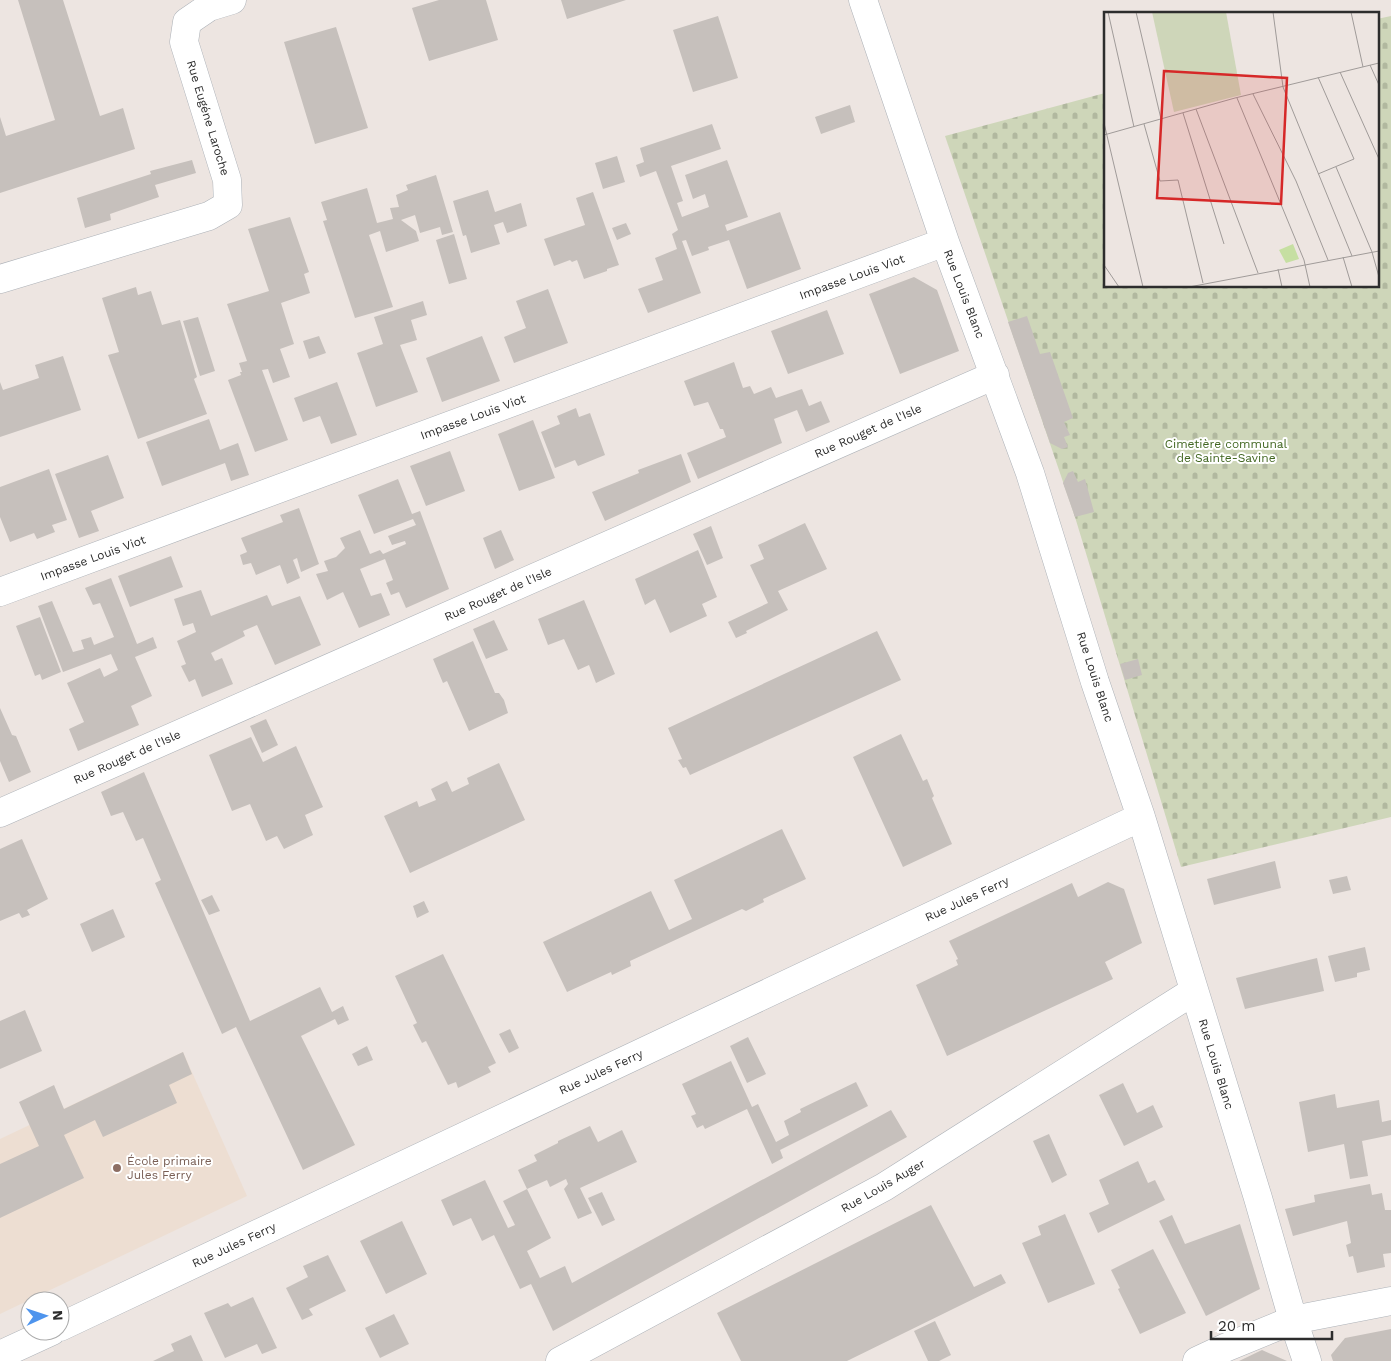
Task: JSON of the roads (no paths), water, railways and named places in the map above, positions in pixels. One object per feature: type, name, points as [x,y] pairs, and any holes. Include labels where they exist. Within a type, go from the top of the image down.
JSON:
[{"type":"street","name":"Rue Eugéne Laroche","points":[[0,279],[209,216],[228,205],[227,180],[184,42],[187,22],[208,8],[232,0]]},
{"type":"street","name":"Rue Louis Blanc","points":[[863,0],[945,242],[1030,473],[1095,682],[1142,817],[1307,1361]]},
{"type":"street","name":"Impasse Louis Viot","points":[[0,592],[945,242]]},
{"type":"street","name":"Rue Rouget de l'Isle","points":[[0,813],[995,375]]},
{"type":"street","name":"Rue Jules Ferry","points":[[70,1322],[1142,817]]},
{"type":"street","name":"Rue Louis Auger","points":[[560,1361],[884,1188],[1194,991]]},
{"type":"street","points":[[1197,1361],[1293,1320],[1391,1301]]},
{"type":"street","points":[[0,1355],[30,1341]]},
{"type":"place","name":"École primaire Jules Ferry","points":[[117,1168]]},
{"type":"park label","name":"Cimetière communal de Sainte-Savine","points":[[1226,451]]}]
